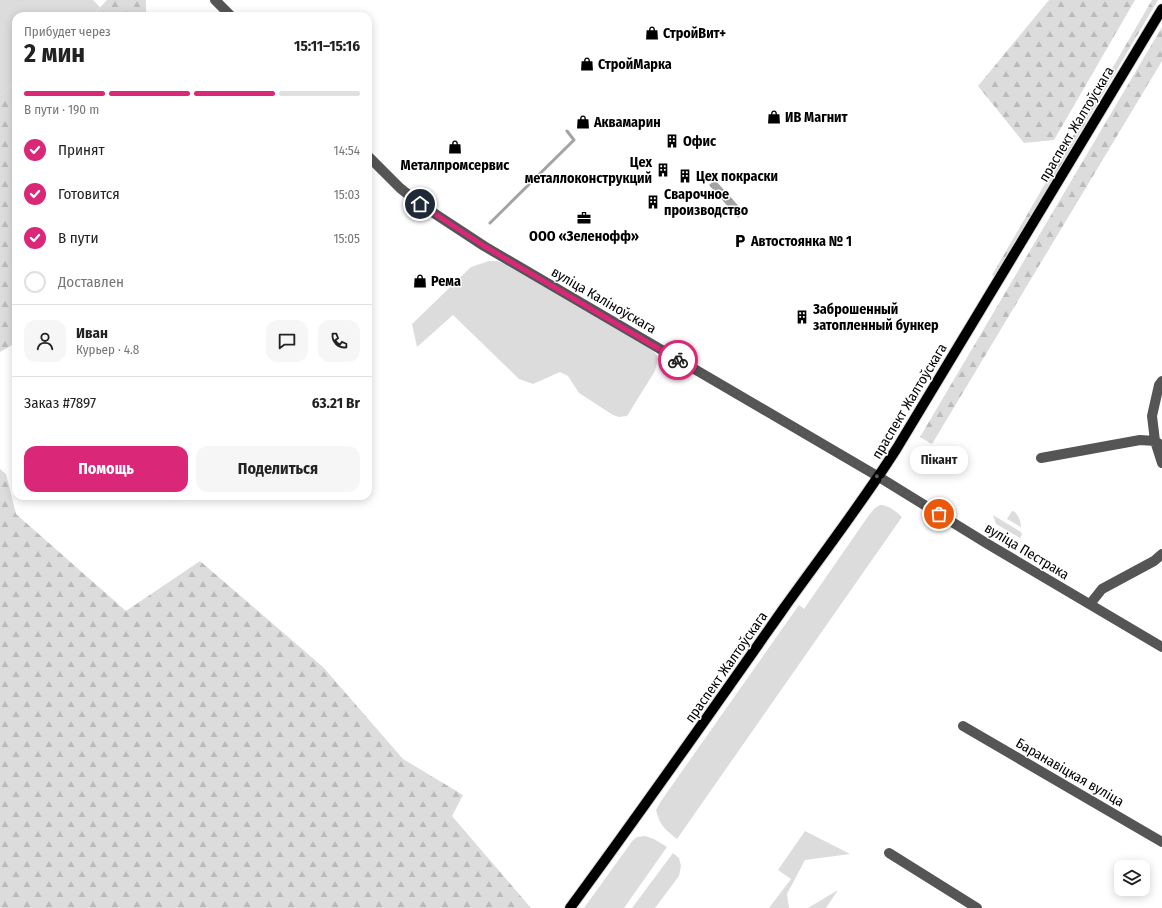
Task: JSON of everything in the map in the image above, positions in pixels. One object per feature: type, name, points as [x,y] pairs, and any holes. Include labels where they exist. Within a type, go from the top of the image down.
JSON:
[{"type":"main road","name":"праспект Жалтоўскага","points":[[570,908],[878,477],[1162,9]]},
{"type":"street","points":[[215,0],[227,12]]},
{"type":"street","name":"вуліца Каліноўскага","points":[[372,160],[400,188],[420,204],[484,246],[878,477]]},
{"type":"street","points":[[1162,380],[1159,385],[1152,416],[1162,463]]},
{"type":"street","points":[[1041,458],[1140,440],[1159,444]]},
{"type":"street","name":"вуліца Пестрака","points":[[878,477],[1162,646]]},
{"type":"street","points":[[1090,604],[1102,589],[1154,561],[1162,554]]},
{"type":"street","name":"Баранавіцкая вуліца","points":[[963,726],[1162,842]]},
{"type":"street","points":[[889,853],[977,908]]},
{"type":"green space","points":[[0,0],[93,0],[100,7],[96,12],[12,12],[12,85],[0,95]]},
{"type":"green space","points":[[107,0],[146,0],[146,12],[96,12]]},
{"type":"green space","points":[[1049,0],[1135,0],[1054,140],[1024,143],[978,86]]},
{"type":"green space","points":[[1152,0],[1158,0],[995,277],[992,275]]},
{"type":"green space","points":[[1162,27],[1162,61],[932,444],[920,437]]},
{"type":"green space","points":[[12,85],[12,345],[0,352],[0,95]]},
{"type":"green space","points":[[489,261],[497,261],[505,264],[654,351],[658,358],[655,371],[627,416],[619,417],[613,415],[579,393],[568,376],[560,372],[533,384],[519,379],[453,315],[417,347],[412,324],[471,267]]},
{"type":"green space","points":[[0,469],[6,474],[16,514],[126,611],[200,561],[323,667],[403,759],[463,795],[452,816],[531,908],[0,908]]},
{"type":"green space","points":[[880,505],[889,507],[902,517],[677,839],[666,830],[659,820],[656,810],[661,801],[799,605],[804,609],[869,515]]},
{"type":"green space","points":[[1012,511],[1019,517],[1021,527],[1007,519]]},
{"type":"green space","points":[[993,515],[1021,532],[1022,535],[1020,538],[996,524]]},
{"type":"green space","points":[[805,831],[850,854],[805,860],[787,894],[789,908],[769,908],[791,879],[778,870]]},
{"type":"green space","points":[[645,836],[654,839],[667,847],[624,908],[584,908],[633,840],[637,837]]},
{"type":"green space","points":[[673,853],[679,858],[681,866],[679,876],[655,908],[632,908]]},
{"type":"green space","points":[[838,890],[826,908],[808,908]]},
{"type":"water","points":[[715,180],[744,212],[738,218],[709,185]]},
{"type":"waterway","points":[[490,223],[574,140],[567,131]]},
{"type":"way so far","points":[[678,360],[939,514]]},
{"type":"place","name":"СтройВит+","points":[[652,33]]},
{"type":"place","name":"СтройМарка","points":[[587,64]]},
{"type":"place","name":"ИВ Магнит","points":[[774,117]]},
{"type":"place","name":"Аквамарин","points":[[583,122]]},
{"type":"place","name":"Офис","points":[[672,141]]},
{"type":"place","name":"Металпромсервис","points":[[455,147]]},
{"type":"place","name":"Цех металлоконструкций","points":[[663,170]]},
{"type":"place","name":"Цех покраски","points":[[685,176]]},
{"type":"place","name":"Сварочное производство","points":[[653,202]]},
{"type":"place","name":"ООО «Зеленофф»","points":[[584,218]]},
{"type":"place","name":"Автостоянка № 1","points":[[740,241]]},
{"type":"place","name":"Рема","points":[[420,281]]},
{"type":"place","name":"Заброшенный затопленный бункер","points":[[802,317]]},
{"type":"place","name":"Пікант","points":[[939,514]]},
{"type":"route","points":[[420,204],[484,246],[678,360]]}]
